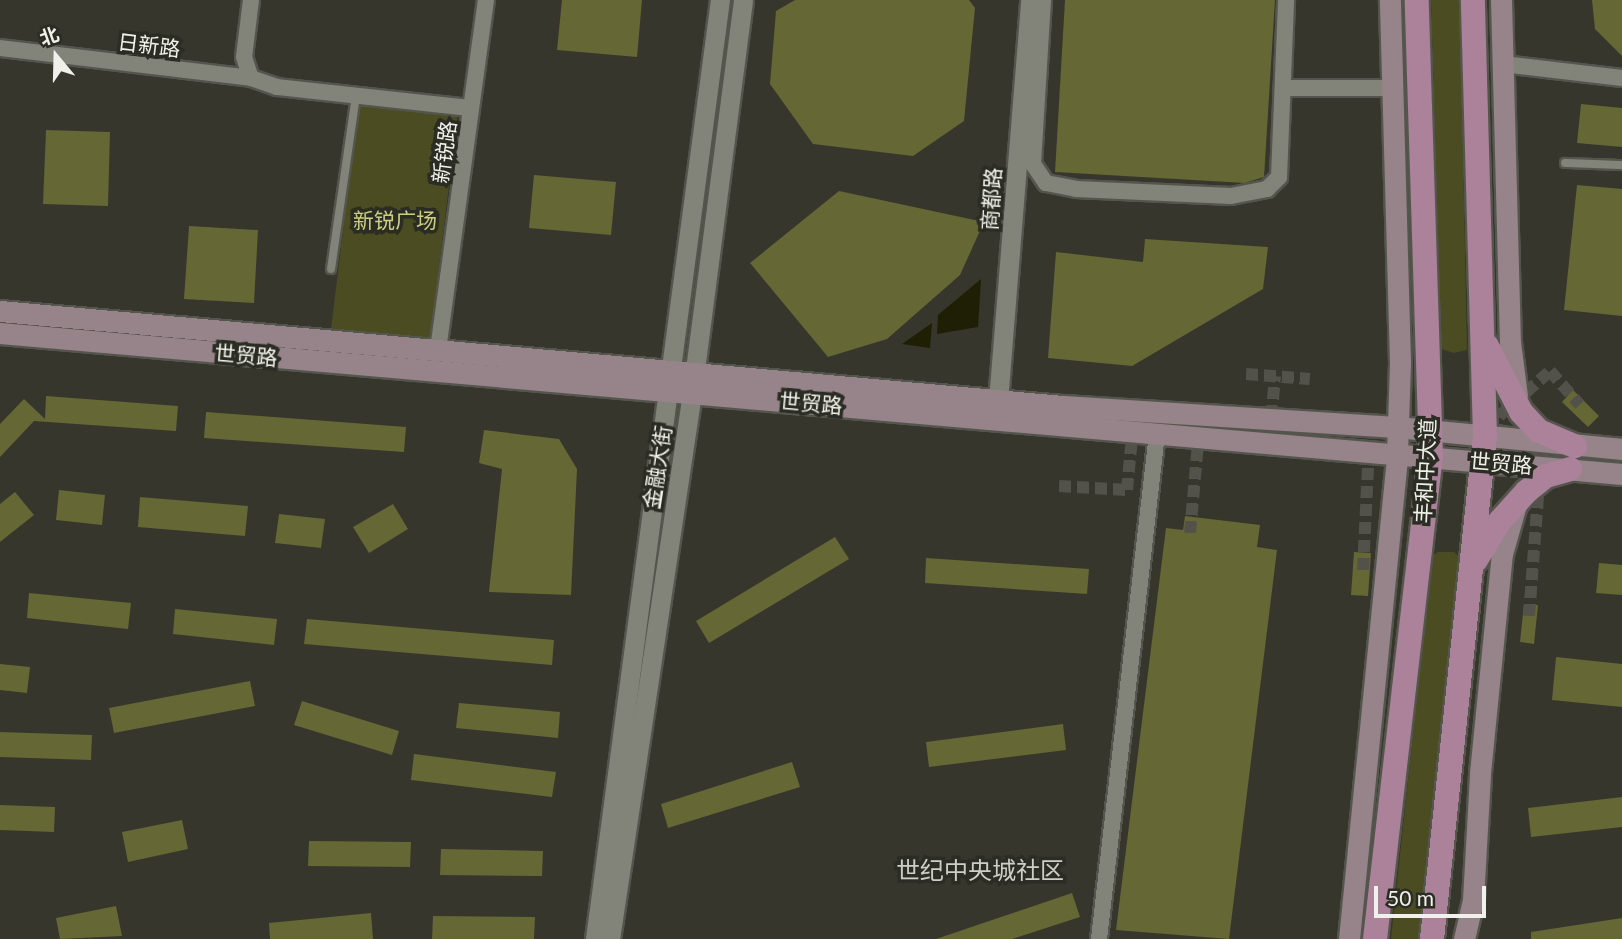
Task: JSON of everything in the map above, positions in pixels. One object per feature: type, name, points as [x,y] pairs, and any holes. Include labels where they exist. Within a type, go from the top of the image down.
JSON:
[{"type":"main road","points":[[1349,939],[1397,454],[1400,362],[1390,0]]},
{"type":"main road","name":"丰和中大道","points":[[1376,939],[1430,457],[1417,0]]},
{"type":"main road","points":[[1432,939],[1485,436],[1473,0]]},
{"type":"main road","points":[[1501,0],[1510,342],[1521,412]]},
{"type":"main road","name":"世贸路","points":[[0,311],[438,350],[667,381]]},
{"type":"main road","name":"世贸路","points":[[0,333],[693,383],[1397,427],[1485,436],[1622,474]]},
{"type":"main road","points":[[1472,567],[1517,501],[1572,458],[1521,412],[1482,333]]},
{"type":"main road","name":"世贸路","points":[[693,383],[1157,434],[1483,461],[1572,458],[1622,449]]},
{"type":"main road","points":[[1464,939],[1474,900],[1480,773],[1503,554],[1517,501]]},
{"type":"street","points":[[251,0],[244,57],[251,78]]},
{"type":"street","name":"新锐路","points":[[438,350],[486,0]]},
{"type":"street","name":"金融大街","points":[[595,939],[667,381],[720,0]]},
{"type":"street","name":"金融大街","points":[[610,939],[693,383],[743,0]]},
{"type":"street","name":"商都路","points":[[998,401],[1030,0]]},
{"type":"street","points":[[1043,0],[1033,164],[1046,183],[1076,189],[1231,196],[1267,188],[1279,177],[1286,0]]},
{"type":"street","name":"日新路","points":[[0,48],[251,78],[277,87],[471,108]]},
{"type":"street","points":[[1503,64],[1622,78]]},
{"type":"street","points":[[1284,88],[1393,88]]},
{"type":"street","points":[[1099,939],[1157,434]]},
{"type":"lane","points":[[331,269],[356,96]]},
{"type":"lane","points":[[1564,163],[1622,166]]},
{"type":"green space","points":[[1431,0],[1460,0],[1467,350],[1454,353],[1441,349]]},
{"type":"green space","name":"新锐广场","points":[[359,100],[458,112],[430,340],[331,329]]},
{"type":"green space","points":[[1438,552],[1454,552],[1462,560],[1420,939],[1391,939],[1432,556]]},
{"type":"shaded area","points":[[981,279],[978,327],[937,334],[938,315]]},
{"type":"shaded area","points":[[932,323],[930,348],[902,344]]},
{"type":"building","points":[[562,0],[642,0],[637,57],[557,50]]},
{"type":"building","points":[[795,0],[969,0],[975,8],[964,121],[913,156],[813,144],[770,84],[776,11]]},
{"type":"building","points":[[1065,0],[1275,0],[1264,177],[1245,183],[1055,172]]},
{"type":"building","points":[[1592,0],[1622,0],[1622,56],[1595,29]]},
{"type":"building","points":[[1581,104],[1622,108],[1622,147],[1577,143]]},
{"type":"building","points":[[46,130],[110,132],[108,206],[43,204]]},
{"type":"building","points":[[534,175],[616,182],[611,235],[529,228]]},
{"type":"building","points":[[1577,185],[1622,189],[1622,316],[1564,310]]},
{"type":"building","points":[[839,191],[984,222],[960,275],[887,339],[828,357],[750,263]]},
{"type":"building","points":[[189,226],[258,230],[254,303],[184,299]]},
{"type":"building","points":[[1145,239],[1268,247],[1263,289],[1132,366],[1048,358],[1056,252],[1143,262]]},
{"type":"building","points":[[1573,390],[1599,416],[1588,427],[1562,402]]},
{"type":"building","points":[[46,396],[178,406],[176,431],[34,421],[0,457],[0,424],[24,399],[45,419]]},
{"type":"building","points":[[206,412],[406,427],[404,452],[204,438]]},
{"type":"building","points":[[484,430],[559,439],[577,469],[571,595],[489,592],[502,469],[479,463]]},
{"type":"building","points":[[59,490],[105,495],[102,525],[56,520]]},
{"type":"building","points":[[15,492],[34,515],[0,542],[0,504]]},
{"type":"building","points":[[140,497],[248,506],[245,536],[138,527]]},
{"type":"building","points":[[393,504],[408,529],[369,553],[353,527]]},
{"type":"building","points":[[279,514],[325,519],[321,548],[275,543]]},
{"type":"building","points":[[1185,516],[1260,525],[1257,547],[1277,550],[1229,939],[1116,930],[1166,528],[1183,530]]},
{"type":"building","points":[[835,537],[849,559],[709,643],[696,621]]},
{"type":"building","points":[[1354,552],[1371,553],[1368,596],[1351,595]]},
{"type":"building","points":[[926,558],[1089,569],[1087,594],[925,583]]},
{"type":"building","points":[[1599,563],[1622,565],[1622,595],[1596,593]]},
{"type":"building","points":[[29,593],[131,603],[128,629],[27,618]]},
{"type":"building","points":[[1524,604],[1538,605],[1534,644],[1520,642]]},
{"type":"building","points":[[175,609],[277,619],[274,645],[173,634]]},
{"type":"building","points":[[307,619],[554,640],[552,665],[304,644]]},
{"type":"building","points":[[1556,657],[1622,664],[1622,707],[1552,700]]},
{"type":"building","points":[[0,664],[30,667],[27,693],[0,690]]},
{"type":"building","points":[[250,681],[255,706],[114,733],[109,708]]},
{"type":"building","points":[[302,701],[399,731],[392,755],[294,725]]},
{"type":"building","points":[[459,703],[560,712],[558,738],[456,728]]},
{"type":"building","points":[[1063,724],[1066,750],[929,767],[926,742]]},
{"type":"building","points":[[0,732],[92,735],[91,760],[0,757]]},
{"type":"building","points":[[414,754],[556,772],[552,797],[411,780]]},
{"type":"building","points":[[792,762],[800,787],[668,828],[661,804]]},
{"type":"building","points":[[1622,797],[1622,827],[1531,837],[1528,808]]},
{"type":"building","points":[[0,805],[55,807],[54,832],[0,830]]},
{"type":"building","points":[[182,820],[188,849],[128,862],[122,832]]},
{"type":"building","points":[[309,841],[411,842],[410,867],[308,866]]},
{"type":"building","points":[[441,849],[543,851],[542,876],[440,875]]},
{"type":"building","points":[[1072,893],[1080,917],[1012,939],[936,939]]},
{"type":"building","points":[[116,906],[122,936],[60,939],[56,918]]},
{"type":"building","points":[[371,913],[373,939],[270,939],[269,923]]},
{"type":"building","points":[[433,916],[535,917],[534,939],[432,939]]},
{"type":"building","points":[[1622,918],[1622,939],[1531,939],[1531,932]]},
{"type":"tunnel","points":[[1496,454],[1499,416],[1550,371],[1580,405]]},
{"type":"tunnel","points":[[1246,374],[1310,379]]},
{"type":"tunnel","points":[[1270,435],[1275,376]]},
{"type":"tunnel","points":[[1059,486],[1127,490],[1133,427]]},
{"type":"tunnel","points":[[1190,533],[1199,433]]},
{"type":"tunnel","points":[[1363,570],[1369,447]]},
{"type":"tunnel","points":[[1529,616],[1539,482]]},
{"type":"district","name":"世纪中央城社区","points":[[980,870]]}]
